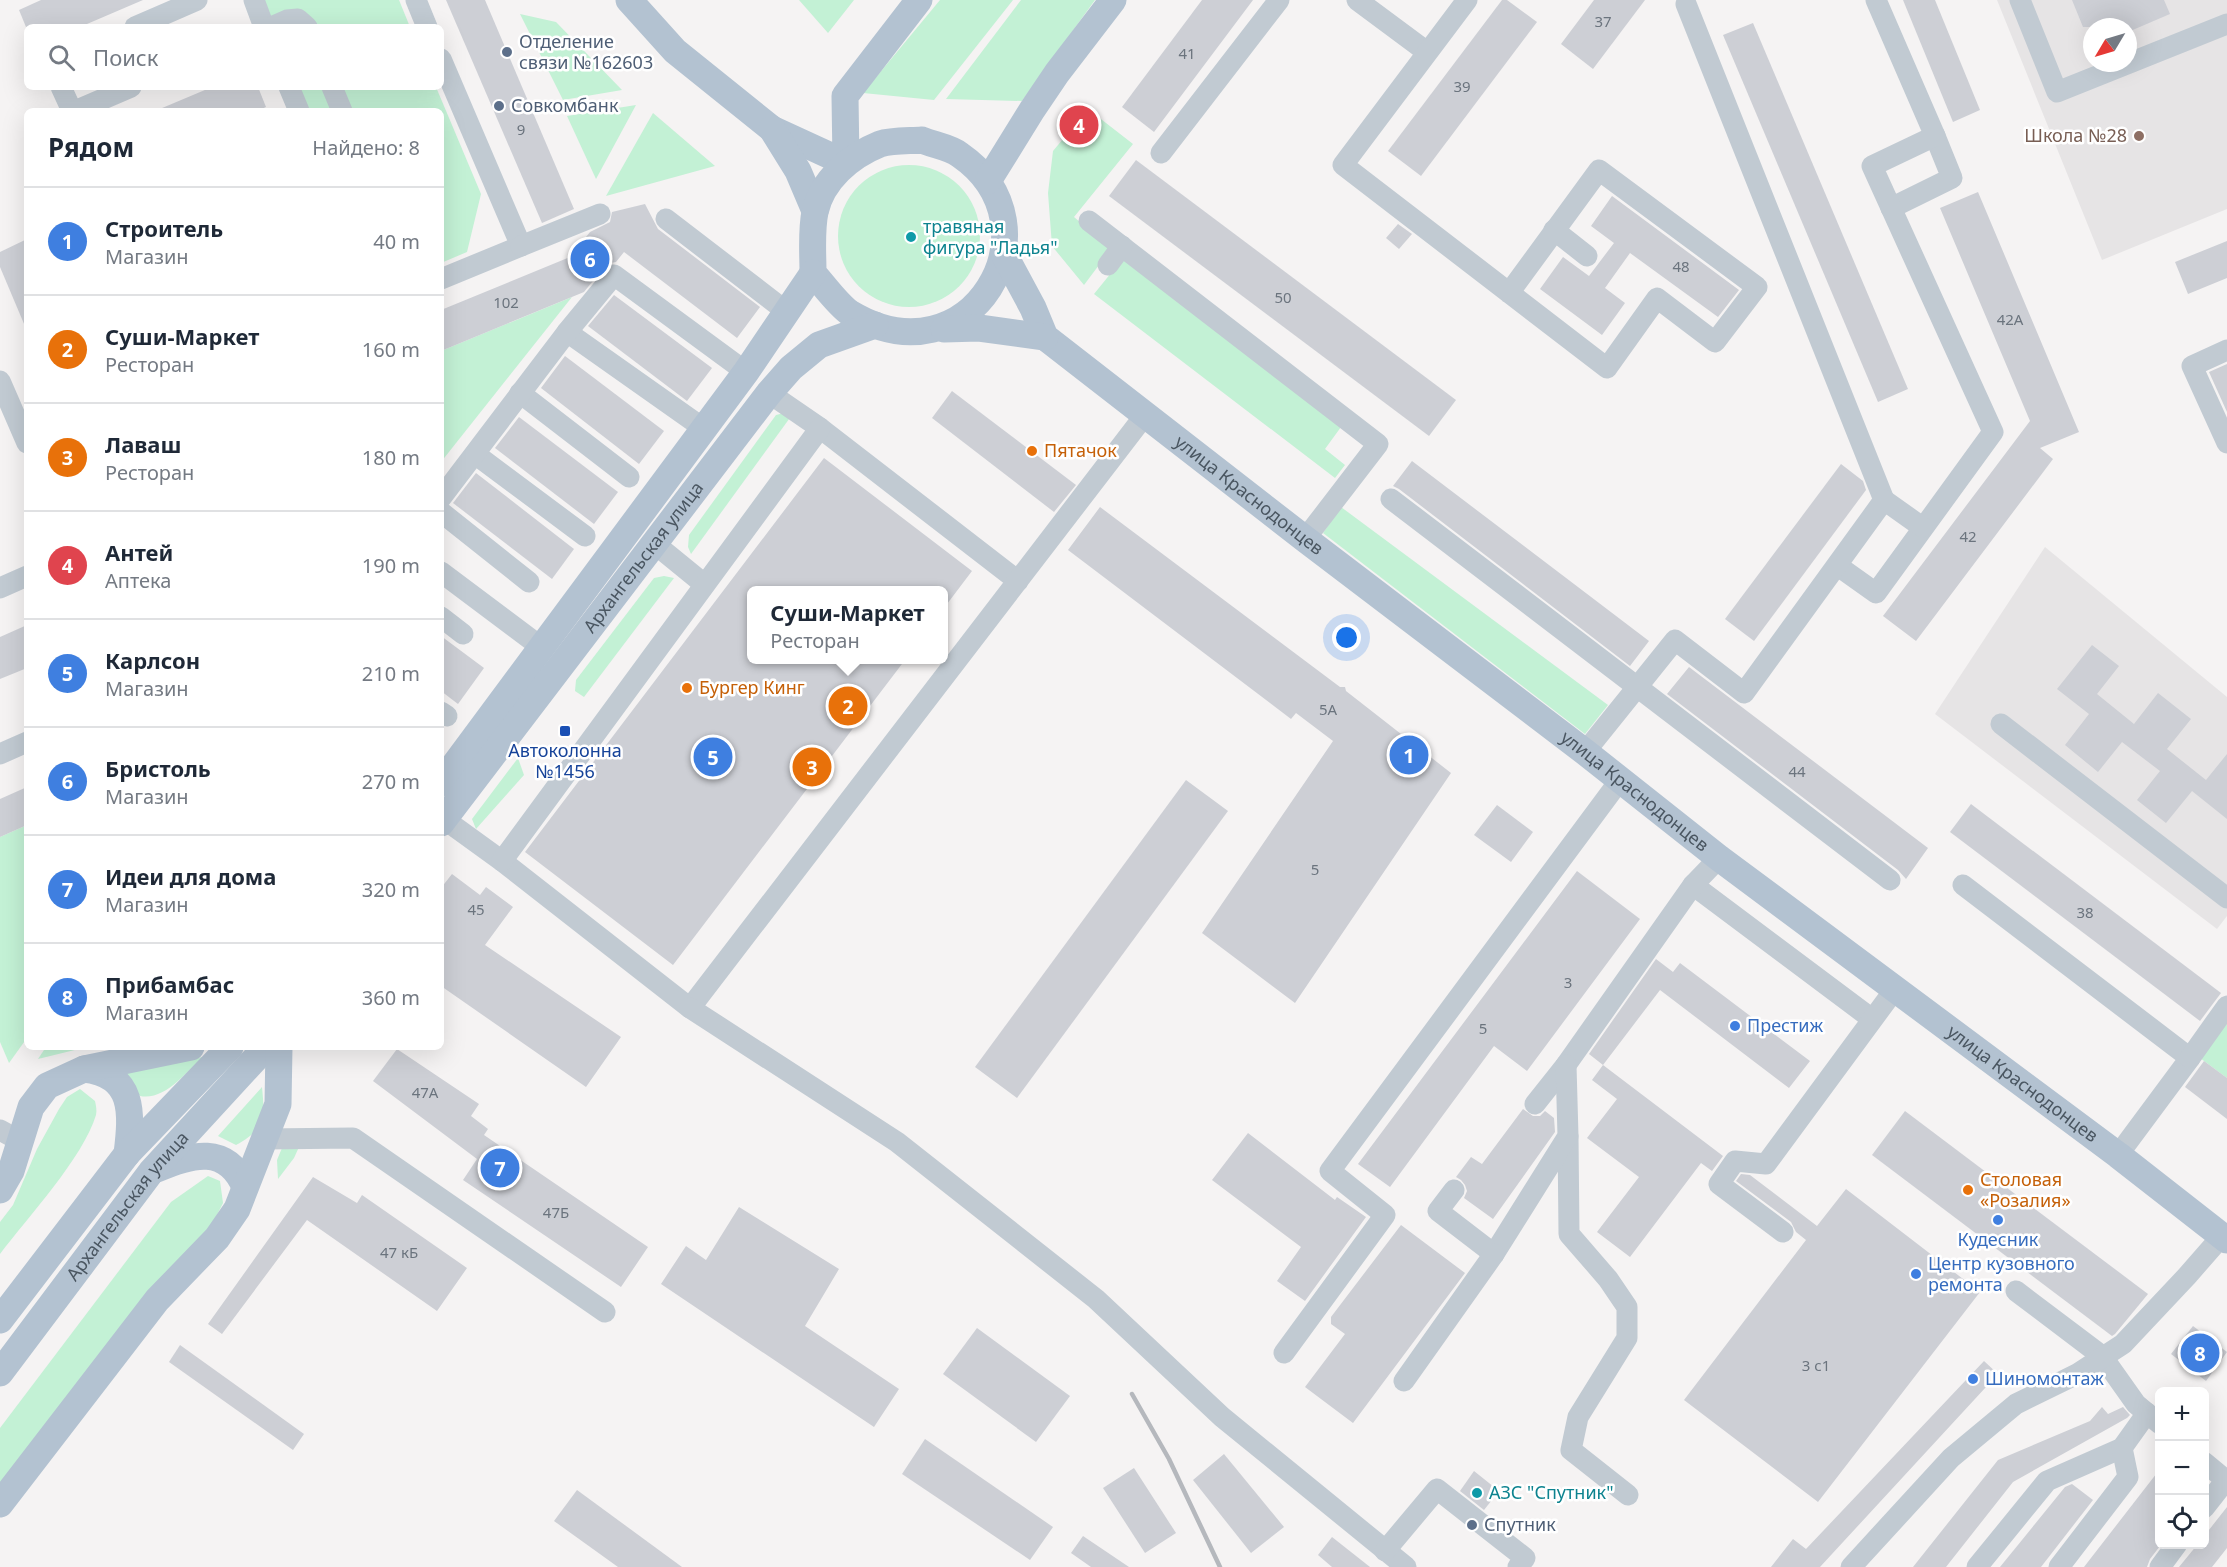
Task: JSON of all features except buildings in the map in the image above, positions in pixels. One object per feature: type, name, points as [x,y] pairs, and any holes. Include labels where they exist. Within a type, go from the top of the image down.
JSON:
[{"type":"main road","points":[[629,0],[675,51],[772,129],[846,162]]},
{"type":"main road","points":[[846,162],[845,96],[919,0]]},
{"type":"main road","points":[[988,182],[1051,82],[1113,0]]},
{"type":"main road","points":[[772,129],[798,171],[815,211]]},
{"type":"main road","points":[[934,330],[966,314],[991,288],[1004,254],[1003,216],[988,182],[959,154],[922,140],[882,143],[846,162],[827,184],[815,211],[813,273],[848,312],[875,325],[909,333],[979,328],[1045,337]]},
{"type":"main road","name":"улица Краснодонцев","points":[[1004,254],[1033,308],[1045,337],[1305,539],[1586,752],[1719,858],[2118,1155],[2224,1238]]},
{"type":"main road","name":"Архангельская улица","points":[[444,779],[746,372],[813,273]]},
{"type":"main road","name":"Архангельская улица","points":[[444,818],[769,393],[791,368],[819,345],[875,325]]},
{"type":"main road","points":[[0,1190],[11,1171],[10,1135],[47,1086],[84,1069],[176,1050]]},
{"type":"main road","name":"Архангельская улица","points":[[0,1320],[126,1154],[227,1050]]},
{"type":"main road","name":"Архангельская улица","points":[[0,1373],[151,1172],[263,1050]]},
{"type":"main road","points":[[0,1504],[158,1300],[217,1238],[237,1209],[278,1104],[279,1050]]},
{"type":"main road","points":[[84,1069],[107,1074],[123,1090],[130,1109],[126,1154]]},
{"type":"main road","points":[[151,1172],[182,1158],[211,1156],[230,1164],[240,1174],[245,1187]]},
{"type":"street","points":[[142,24],[197,0]]},
{"type":"street","points":[[254,0],[263,24]]},
{"type":"street","points":[[416,0],[426,24]]},
{"type":"street","points":[[1161,153],[1279,0]]},
{"type":"street","points":[[1357,0],[1426,52]]},
{"type":"street","points":[[1467,0],[1343,165],[1509,293],[1607,368],[1658,298],[1715,342],[1757,287],[1599,170],[1509,293]]},
{"type":"street","points":[[1876,0],[1952,178],[1891,208]]},
{"type":"street","points":[[2020,0],[2057,92],[2227,24]]},
{"type":"street","points":[[1686,4],[1884,500],[1922,526]]},
{"type":"street","points":[[278,24],[298,19],[304,24]]},
{"type":"street","points":[[444,66],[520,246]]},
{"type":"street","points":[[62,90],[72,108]]},
{"type":"street","points":[[80,108],[124,90]]},
{"type":"street","points":[[290,90],[298,108]]},
{"type":"street","points":[[333,90],[341,108]]},
{"type":"street","points":[[1838,566],[1876,593],[1922,526],[1993,432],[1872,166],[1935,136]]},
{"type":"street","points":[[444,278],[600,214]]},
{"type":"street","points":[[666,219],[786,312]]},
{"type":"street","points":[[1089,220],[1378,444],[1305,539]]},
{"type":"street","points":[[1554,230],[1587,256]]},
{"type":"street","points":[[1108,265],[1122,246]]},
{"type":"street","points":[[444,494],[567,332],[614,275],[746,372]]},
{"type":"street","points":[[567,332],[703,428]]},
{"type":"street","points":[[2227,350],[2192,366],[2227,443]]},
{"type":"street","points":[[0,381],[24,436]]},
{"type":"street","points":[[520,393],[629,477]]},
{"type":"street","points":[[769,393],[819,428],[1018,581]]},
{"type":"street","points":[[690,1008],[1145,415]]},
{"type":"street","points":[[502,861],[819,428]]},
{"type":"street","points":[[475,454],[585,537]]},
{"type":"street","points":[[1391,499],[1890,880]]},
{"type":"street","points":[[1586,752],[1675,640],[1744,693],[1884,500]]},
{"type":"street","points":[[444,514],[529,582]]},
{"type":"street","points":[[655,544],[704,584]]},
{"type":"street","points":[[444,574],[542,647]]},
{"type":"street","points":[[0,588],[24,577]]},
{"type":"street","points":[[444,619],[463,634]]},
{"type":"street","points":[[2001,724],[2227,898]]},
{"type":"street","points":[[0,754],[24,743]]},
{"type":"street","points":[[1284,1353],[1385,1215],[1330,1171],[1620,780]]},
{"type":"street","points":[[444,822],[502,861],[690,1008],[897,1142],[1096,1299],[1222,1417],[1406,1567]]},
{"type":"street","points":[[1535,1104],[1566,1065],[1693,885],[1719,858]]},
{"type":"street","points":[[1693,885],[1872,1019]]},
{"type":"street","points":[[1963,885],[2190,1058]]},
{"type":"street","points":[[1784,1232],[1719,1184],[1735,1161],[1766,1164],[1895,989]]},
{"type":"street","points":[[2118,1155],[2227,1006]]},
{"type":"street","points":[[1554,1118],[1566,1065]]},
{"type":"street","points":[[1566,1065],[1569,1234],[1608,1279],[1627,1307],[1627,1338],[1578,1417],[1571,1450],[1628,1495]]},
{"type":"street","points":[[1404,1381],[1494,1254],[1568,1136]]},
{"type":"street","points":[[264,1138],[353,1138],[605,1312]]},
{"type":"street","points":[[1454,1190],[1438,1211],[1494,1254]]},
{"type":"street","points":[[1851,1567],[1952,1458],[2016,1404],[2077,1374],[2123,1344],[2224,1238]]},
{"type":"street","points":[[1977,1567],[2047,1480],[2122,1448],[2153,1419],[2136,1404],[2102,1356],[2016,1291]]},
{"type":"street","points":[[2059,1567],[2128,1477],[2122,1448]]},
{"type":"street","points":[[2209,1465],[2226,1480],[2209,1503]]},
{"type":"street","points":[[1385,1551],[1437,1489],[1525,1558],[1518,1567]]},
{"type":"street","points":[[2160,1567],[2174,1549]]},
{"type":"shaded area","name":"Школа №28","points":[[1997,0],[2227,0],[2227,209],[2102,260]]},
{"type":"shaded area","points":[[2045,547],[2227,697],[2227,916],[2217,929],[1935,714]]},
{"type":"green space","points":[[263,0],[399,0],[409,24],[273,24]]},
{"type":"green space","points":[[799,0],[854,0],[828,33]]},
{"type":"green space","points":[[940,0],[1013,0],[934,100],[863,93]]},
{"type":"green space","points":[[1021,0],[1095,0],[1022,101],[946,99]]},
{"type":"green space","points":[[520,14],[556,22],[622,90],[563,100]]},
{"type":"green space","points":[[299,90],[437,90],[481,194],[467,252],[444,262],[444,108],[307,108]]},
{"type":"green space","points":[[636,105],[596,179],[567,116]]},
{"type":"green space","points":[[1088,109],[1133,144],[1074,217],[1111,249],[1084,285],[1052,246],[1048,193],[1053,151]]},
{"type":"green space","points":[[653,113],[715,166],[606,196]]},
{"type":"green space","points":[[909,165],[936,170],[959,186],[975,209],[980,236],[975,263],[959,286],[936,302],[909,307],[882,302],[859,286],[843,263],[838,236],[843,209],[859,186],[882,170]]},
{"type":"green space","points":[[1124,257],[1341,427],[1325,449],[1345,465],[1335,478],[1094,294]]},
{"type":"green space","points":[[572,297],[444,458],[444,350]]},
{"type":"green space","points":[[784,413],[792,415],[691,554],[688,547],[689,535],[776,415]]},
{"type":"green space","points":[[1341,507],[1608,705],[1585,734],[1323,533]]},
{"type":"green space","points":[[664,576],[674,578],[584,697],[575,691],[576,680],[654,578]]},
{"type":"green space","points":[[518,758],[524,775],[476,829],[472,819]]},
{"type":"green space","points":[[24,826],[24,1042],[9,1063],[0,1042],[0,837]]},
{"type":"green space","points":[[2227,1023],[2227,1078],[2200,1058]]},
{"type":"green space","points":[[44,1050],[75,1050],[38,1059]]},
{"type":"green space","points":[[203,1057],[166,1090],[149,1096],[140,1096],[119,1071]]},
{"type":"green space","points":[[262,1087],[263,1115],[258,1128],[236,1145],[218,1136]]},
{"type":"green space","points":[[80,1089],[95,1101],[96,1115],[89,1132],[67,1168],[0,1254],[0,1222],[13,1205],[37,1149],[59,1109],[67,1097]]},
{"type":"green space","points":[[299,1147],[294,1158],[278,1179],[277,1160],[282,1148]]},
{"type":"green space","points":[[208,1176],[220,1181],[223,1203],[208,1233],[0,1488],[0,1428],[171,1202]]},
{"type":"railway","points":[[1132,1394],[1169,1459],[1220,1567]]},
{"type":"place","name":"Отделение связи №162603","points":[[507,52]]},
{"type":"place","name":"Совкомбанк","points":[[499,106]]},
{"type":"place","name":"Антей","points":[[1079,125]]},
{"type":"place","name":"Школа №28","points":[[2139,136]]},
{"type":"place","name":"травяная фигура \"Ладья\"","points":[[911,237]]},
{"type":"place","name":"Бристоль","points":[[590,259]]},
{"type":"place","name":"Пятачок","points":[[1032,451]]},
{"type":"place","name":"Бургер Кинг","points":[[687,688]]},
{"type":"place","name":"Суши-Маркет","points":[[848,706]]},
{"type":"place","name":"Автоколонна №1456","points":[[565,731]]},
{"type":"place","name":"Строитель","points":[[1409,755]]},
{"type":"place","name":"Карлсон","points":[[713,757]]},
{"type":"place","name":"Лаваш","points":[[812,767]]},
{"type":"place","name":"Престиж","points":[[1735,1026]]},
{"type":"place","name":"Идеи для дома","points":[[500,1168]]},
{"type":"place","name":"Столовая «Розалия»","points":[[1968,1190]]},
{"type":"place","name":"Кудесник","points":[[1998,1220]]},
{"type":"place","name":"Центр кузовного ремонта","points":[[1916,1274]]},
{"type":"place","name":"Прибамбас","points":[[2200,1353]]},
{"type":"place","name":"Шиномонтаж","points":[[1973,1379]]},
{"type":"place","name":"АЗС \"Спутник\"","points":[[1477,1493]]},
{"type":"place","name":"Спутник","points":[[1472,1525]]}]
